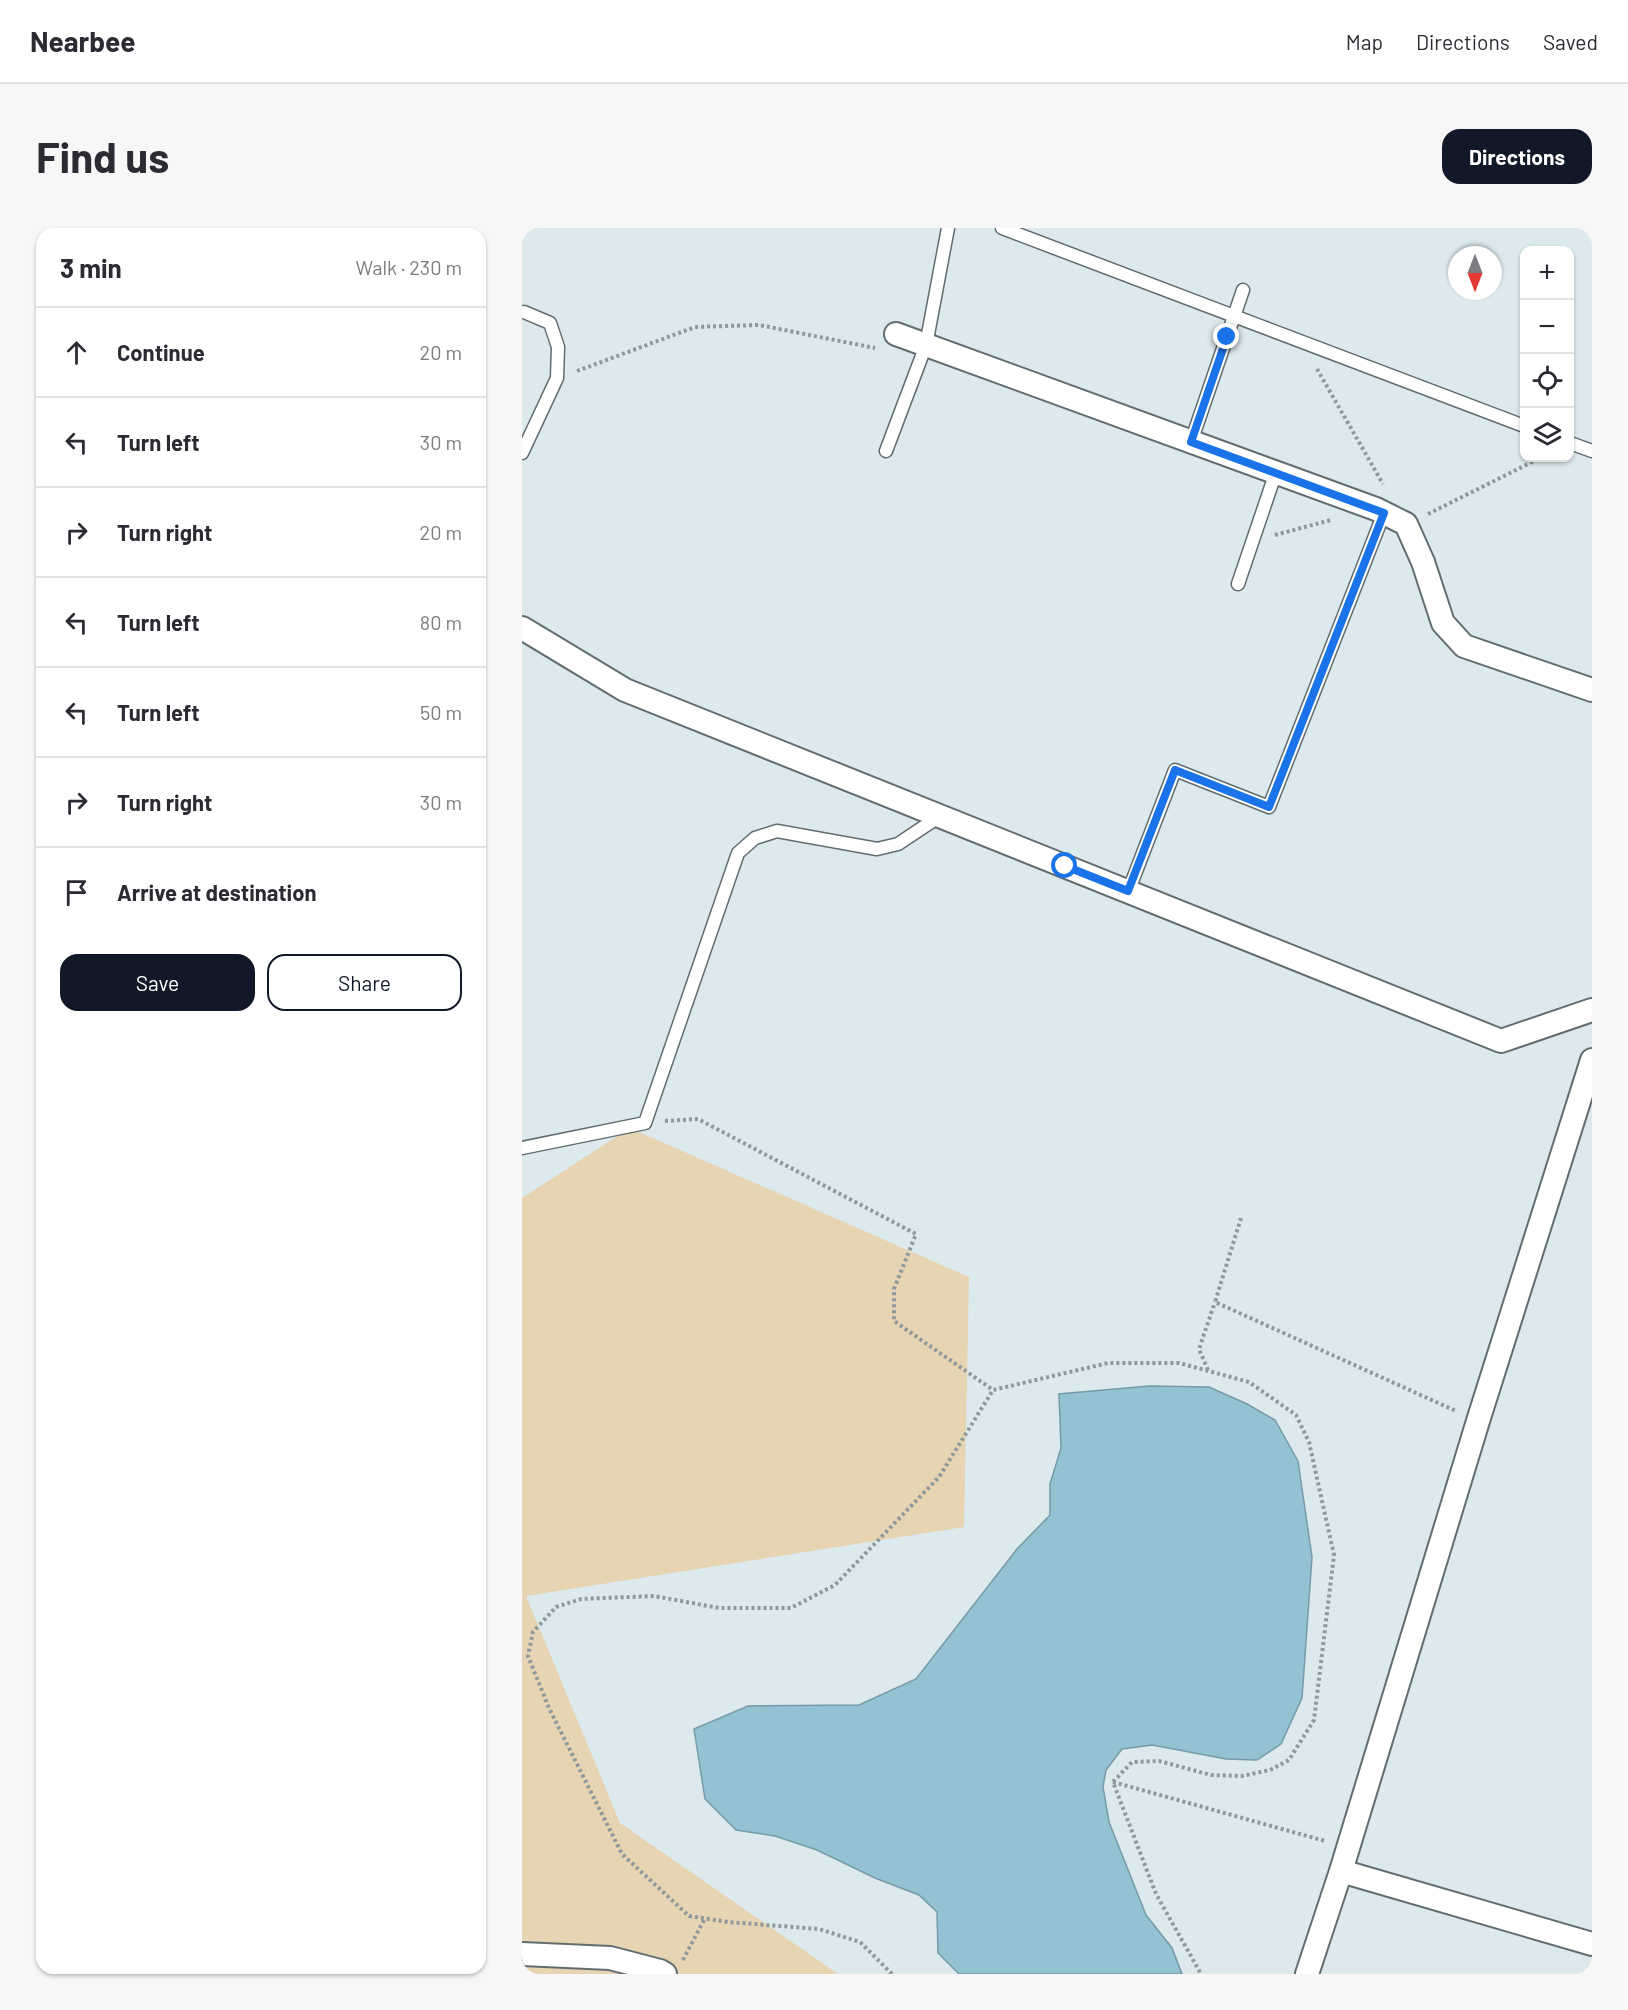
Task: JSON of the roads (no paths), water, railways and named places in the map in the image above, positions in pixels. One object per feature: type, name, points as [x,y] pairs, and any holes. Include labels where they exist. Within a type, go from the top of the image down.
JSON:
[{"type":"street","points":[[896,334],[1276,472],[1380,511],[1406,524],[1423,562],[1443,623],[1464,646],[1592,690]]},
{"type":"street","points":[[522,628],[625,690],[1500,1041],[1592,1010]]},
{"type":"street","points":[[1307,1974],[1592,1060]]},
{"type":"street","points":[[1341,1871],[1592,1944]]},
{"type":"street","points":[[522,1954],[610,1958],[660,1971],[673,1969]]},
{"type":"lane","points":[[886,451],[926,345],[948,228]]},
{"type":"lane","points":[[1002,228],[1520,424]]},
{"type":"lane","points":[[1191,442],[1243,290]]},
{"type":"lane","points":[[522,453],[557,378],[558,347],[550,323],[524,312]]},
{"type":"lane","points":[[1574,445],[1592,451]]},
{"type":"lane","points":[[1238,584],[1276,472]]},
{"type":"lane","points":[[1128,891],[1175,770],[1269,807],[1380,511]]},
{"type":"lane","points":[[522,1148],[645,1123],[738,854],[755,838],[777,831],[877,849],[898,844],[940,816]]},
{"type":"water","points":[[1149,1386],[1209,1387],[1247,1404],[1275,1420],[1298,1461],[1312,1557],[1302,1698],[1281,1744],[1257,1760],[1226,1759],[1152,1745],[1122,1749],[1106,1770],[1103,1787],[1109,1822],[1146,1915],[1172,1948],[1182,1974],[959,1974],[938,1953],[937,1912],[919,1895],[875,1878],[817,1850],[775,1836],[736,1830],[705,1799],[694,1729],[748,1706],[859,1705],[916,1679],[1017,1549],[1050,1515],[1050,1484],[1061,1448],[1059,1394]]}]
